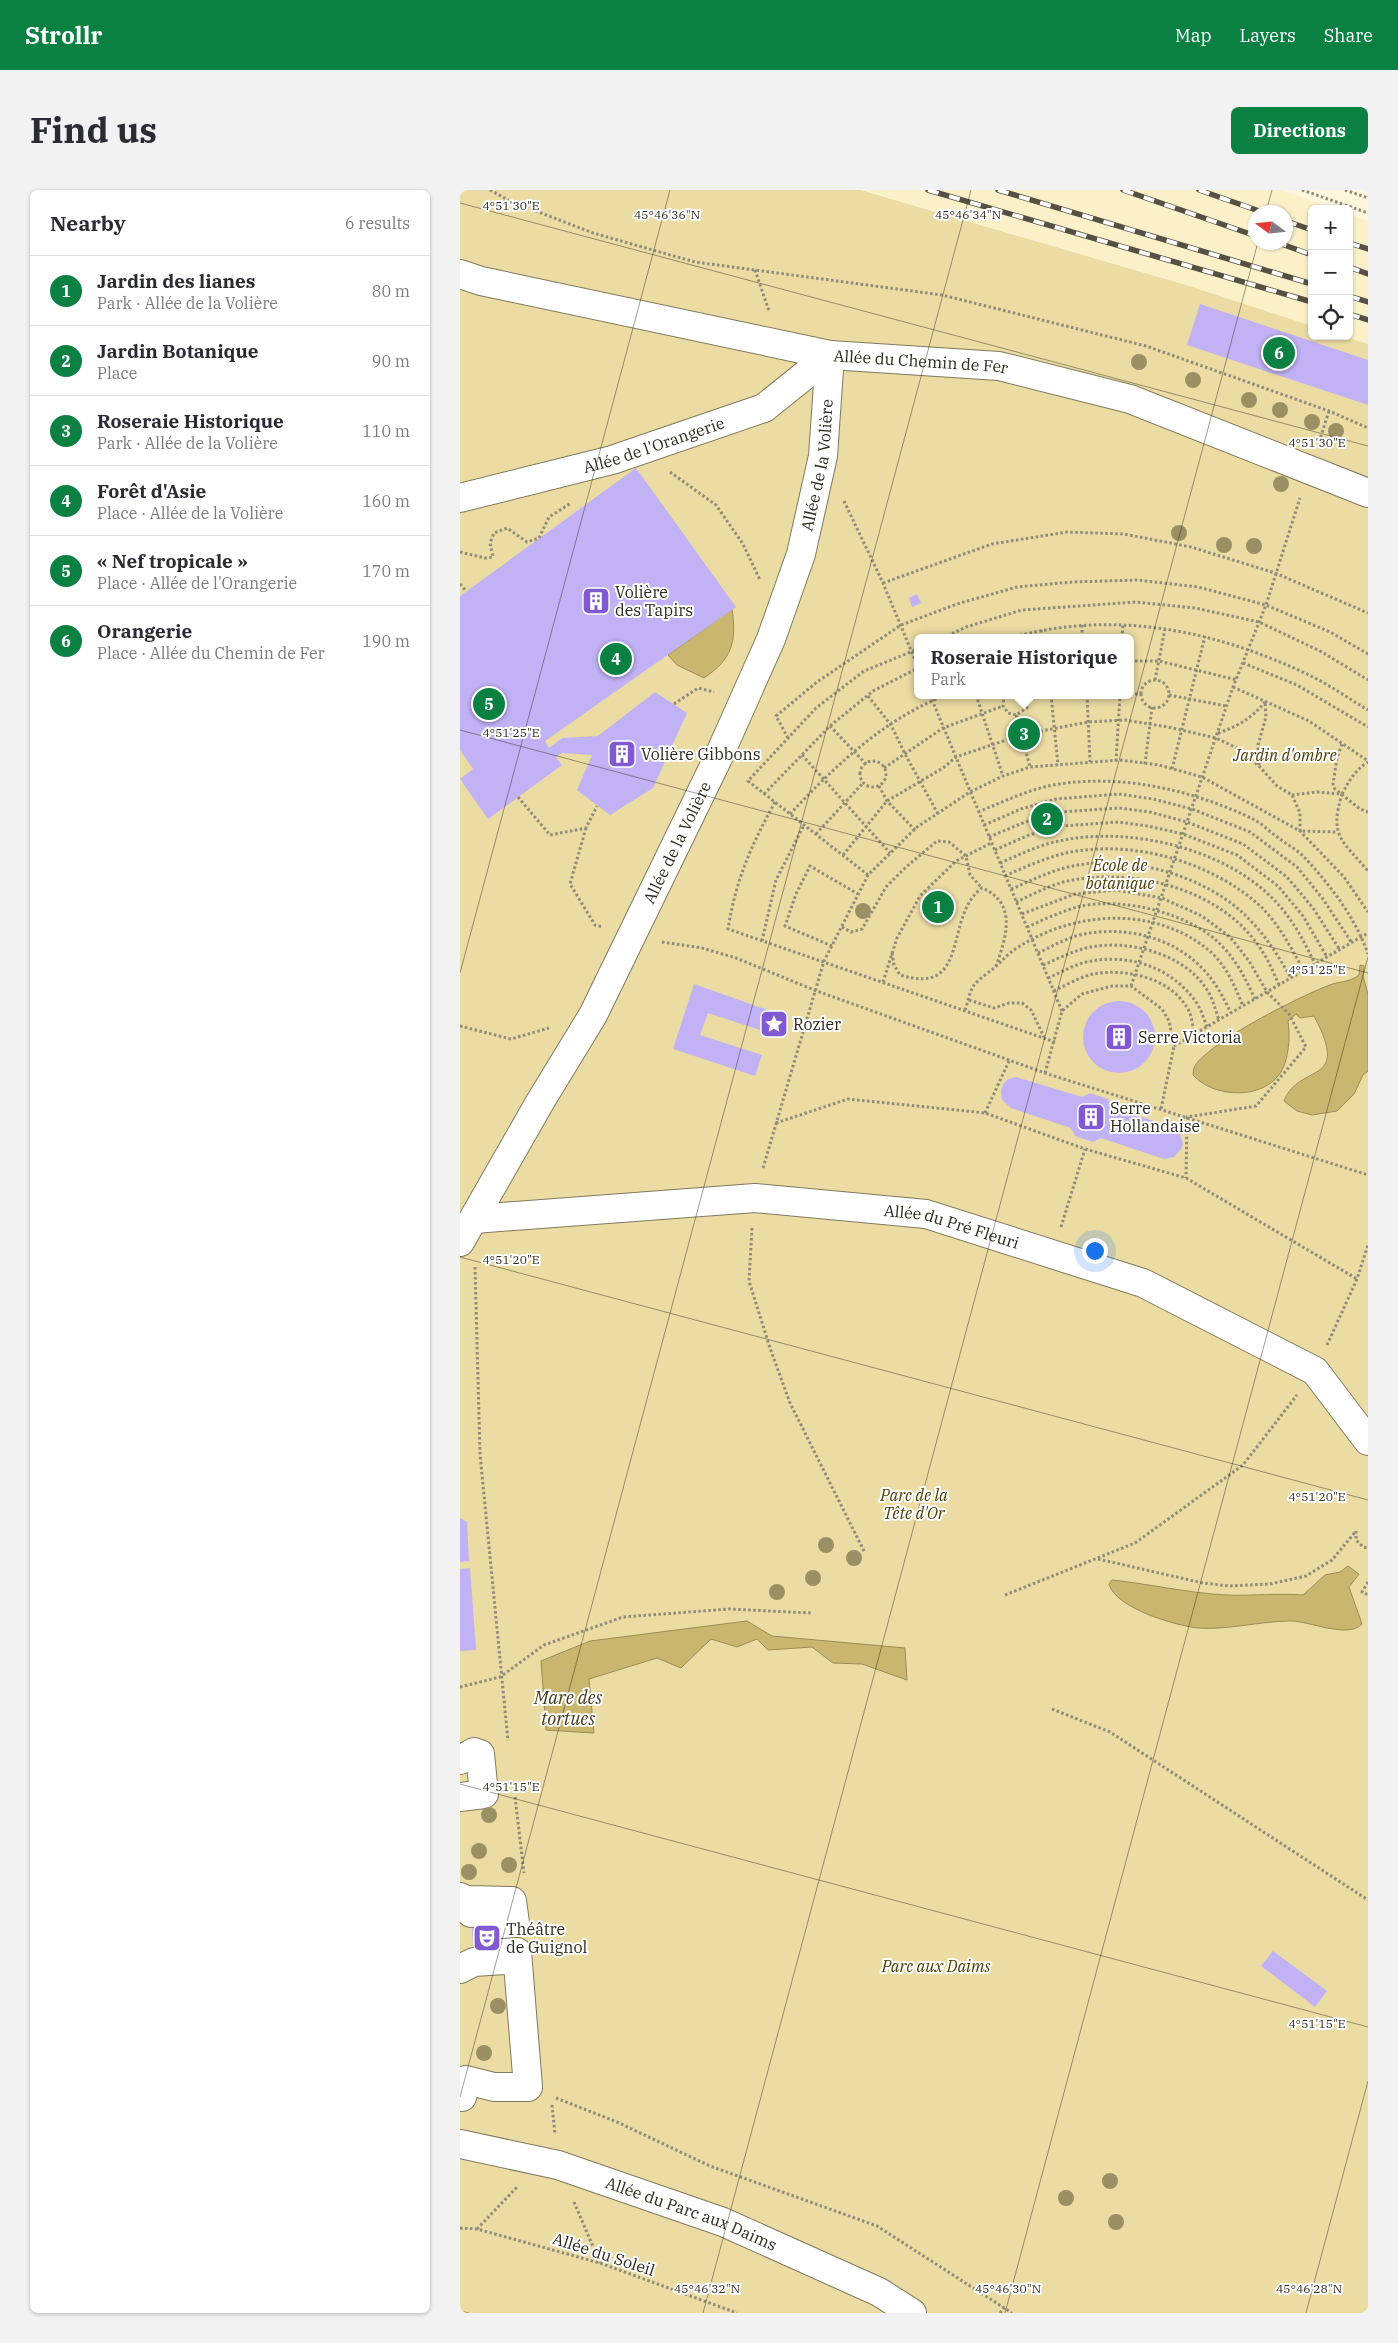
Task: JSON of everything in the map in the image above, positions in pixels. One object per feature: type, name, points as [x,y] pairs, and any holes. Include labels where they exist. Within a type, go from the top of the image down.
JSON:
[{"type":"street","name":"Allée du Chemin de Fer","points":[[460,274],[482,281],[830,355],[999,366],[1130,399],[1368,493]]},
{"type":"street","name":"Allée de l'Orangerie","points":[[460,498],[588,466],[764,408],[830,355]]},
{"type":"street","name":"Allée de la Volière","points":[[460,1242],[467,1209],[540,1102],[593,1015],[744,701],[776,626],[802,554],[823,456],[830,355]]},
{"type":"street","name":"Allée du Pré Fleuri","points":[[467,1209],[754,1198],[926,1214],[1143,1283],[1315,1371],[1368,1441]]},
{"type":"street","points":[[460,1760],[474,1752],[480,1754],[484,1794],[460,1797]]},
{"type":"street","points":[[460,1897],[467,1900],[512,1901],[515,1923],[501,1924],[501,1911],[471,1913],[471,1910],[460,1908]]},
{"type":"street","points":[[460,1969],[474,1962],[504,1960],[503,1953],[517,1952],[528,2087],[494,2087],[466,2080],[462,2097],[460,2096]]},
{"type":"street","name":"Allée du Parc aux Daims","points":[[460,2144],[549,2163],[723,2222],[879,2292],[912,2313]]},
{"type":"path","points":[[490,190],[510,201],[593,233],[695,262],[942,295],[1146,346],[1330,411],[1368,428]]},
{"type":"path","points":[[1302,190],[1368,213]]},
{"type":"path","points":[[1345,190],[1368,198]]},
{"type":"path","points":[[755,270],[780,345]]},
{"type":"path","points":[[1131,986],[1226,706],[1266,605],[1330,411]]},
{"type":"path","points":[[638,451],[716,505],[743,544],[764,588],[776,626]]},
{"type":"path","points":[[823,456],[883,583],[914,659]]},
{"type":"path","points":[[460,552],[485,558],[493,557],[490,543],[494,533],[508,528],[527,542],[539,538],[549,517],[575,500],[588,466]]},
{"type":"path","points":[[883,583],[992,544],[1066,532],[1124,534],[1191,547],[1275,573],[1368,613]]},
{"type":"path","points":[[788,738],[776,716],[817,682],[900,625],[957,604],[1018,588],[1072,582],[1137,580],[1198,587],[1266,605],[1330,632],[1368,654]]},
{"type":"path","points":[[460,584],[466,591]]},
{"type":"path","points":[[951,634],[966,627],[1022,610],[1071,605],[1136,602],[1195,608],[1259,622],[1322,652],[1368,680]]},
{"type":"path","points":[[1026,634],[1041,630],[1082,626],[1123,625],[1165,629],[1205,636],[1249,648],[1311,676],[1368,710]]},
{"type":"path","points":[[1122,634],[1123,625]]},
{"type":"path","points":[[1082,626],[1082,634]]},
{"type":"path","points":[[1152,708],[1144,702],[1142,694],[1144,686],[1155,680],[1165,629]]},
{"type":"path","points":[[1041,630],[1042,634]]},
{"type":"path","points":[[1172,769],[1205,636]]},
{"type":"path","points":[[868,875],[748,781],[816,708],[864,672],[914,651]]},
{"type":"path","points":[[1134,661],[1159,661],[1237,680]]},
{"type":"path","points":[[1243,663],[1297,685],[1368,727]]},
{"type":"path","points":[[764,794],[830,726],[868,696],[914,670]]},
{"type":"path","points":[[1152,708],[1165,703],[1169,695],[1166,686],[1155,680]]},
{"type":"path","points":[[1233,687],[1309,721],[1368,761],[1359,767],[1350,778],[1336,813],[1336,832],[1368,869]]},
{"type":"path","points":[[674,704],[698,688],[744,701]]},
{"type":"path","points":[[1134,694],[1142,694]]},
{"type":"path","points":[[1169,695],[1226,706]]},
{"type":"path","points":[[868,696],[891,725],[904,754],[938,814]]},
{"type":"path","points":[[790,814],[824,778],[854,751],[891,725],[937,699]]},
{"type":"path","points":[[977,699],[1003,776]]},
{"type":"path","points":[[1004,699],[1003,706],[1008,713],[1016,715],[1026,708],[1026,699]]},
{"type":"path","points":[[1051,699],[1058,765]]},
{"type":"path","points":[[1087,699],[1090,762]]},
{"type":"path","points":[[1116,761],[1120,699]]},
{"type":"path","points":[[932,701],[1062,1011],[1045,1073]]},
{"type":"path","points":[[1217,734],[1242,723],[1255,714],[1265,702]]},
{"type":"path","points":[[1259,766],[1258,745],[1266,717],[1265,702]]},
{"type":"path","points":[[884,768],[943,728],[1003,706]]},
{"type":"path","points":[[1145,764],[1152,708]]},
{"type":"path","points":[[1016,715],[1030,767]]},
{"type":"path","points":[[843,855],[887,800],[942,768],[956,757],[1021,735],[1088,722],[1118,721],[1150,724],[1216,738],[1239,749],[1259,766],[1277,786],[1292,795],[1300,814],[1300,831]]},
{"type":"path","points":[[830,726],[866,764]]},
{"type":"path","points":[[1342,744],[1332,784],[1335,789],[1360,809],[1368,812]]},
{"type":"path","points":[[802,755],[890,853]]},
{"type":"path","points":[[865,1553],[790,1403],[749,1281],[754,1198],[814,990],[824,961],[868,875],[914,830],[970,792],[1003,776],[1030,767],[1116,761],[1172,769],[1202,777],[1300,831],[1344,877],[1368,912]]},
{"type":"path","points":[[878,762],[884,768],[885,780],[879,786],[870,787],[863,782],[861,770],[866,764],[878,762]]},
{"type":"path","points":[[978,812],[1016,796],[1053,785],[1082,783],[1120,781],[1155,786],[1196,797],[1256,821],[1305,858],[1332,891],[1362,937],[1368,954]]},
{"type":"path","points":[[816,834],[863,782]]},
{"type":"path","points":[[879,786],[887,800],[914,830]]},
{"type":"path","points":[[1292,795],[1317,792],[1342,794]]},
{"type":"path","points":[[984,825],[1020,809],[1056,799],[1119,794],[1153,799],[1192,809],[1250,832],[1297,867],[1323,899],[1352,943]]},
{"type":"path","points":[[518,797],[550,835],[586,828]]},
{"type":"path","points":[[775,802],[744,863],[734,894],[728,929],[1055,1042]]},
{"type":"path","points":[[597,806],[586,828],[570,884],[595,925],[632,937],[702,948],[736,958],[814,990],[1045,1073],[1367,1175],[1368,1168]]},
{"type":"path","points":[[989,838],[1025,822],[1059,812],[1119,808],[1150,812],[1187,822],[1243,844],[1287,877],[1313,908],[1340,950]]},
{"type":"path","points":[[995,850],[1029,835],[1062,826],[1118,822],[1183,834],[1237,855],[1278,886],[1303,916],[1327,957]]},
{"type":"path","points":[[762,940],[776,880],[804,825]]},
{"type":"path","points":[[1300,831],[1336,832]]},
{"type":"path","points":[[1000,863],[1034,848],[1064,840],[1118,836],[1179,847],[1232,867],[1270,895],[1297,928],[1315,964]]},
{"type":"path","points":[[842,927],[851,932],[862,928],[886,887],[906,867],[938,842],[949,842],[966,856],[970,875],[982,888],[998,897],[1007,919],[1005,939],[996,966]]},
{"type":"path","points":[[883,982],[897,938],[920,896],[956,861],[991,843]]},
{"type":"path","points":[[1005,876],[1038,862],[1067,853],[1117,849],[1174,860],[1224,878],[1260,906],[1282,933],[1304,971]]},
{"type":"path","points":[[1011,889],[1042,875],[1070,867],[1117,863],[1170,872],[1216,892],[1248,918],[1270,944],[1291,978]]},
{"type":"path","points":[[832,946],[785,926],[796,894],[810,866],[858,894]]},
{"type":"path","points":[[1016,902],[1047,888],[1072,880],[1116,876],[1166,885],[1210,902],[1241,925],[1262,950],[1279,985]]},
{"type":"path","points":[[892,953],[894,965],[900,975],[911,979],[935,977],[948,966],[964,912],[972,895],[982,888]]},
{"type":"path","points":[[1022,914],[1075,894],[1116,890],[1162,898],[1202,916],[1230,937],[1249,961],[1267,992],[1289,1014],[1306,1047],[1256,1106],[1187,1117]]},
{"type":"path","points":[[1027,927],[1078,907],[1115,904],[1157,910],[1196,926],[1222,945],[1240,968],[1255,999]]},
{"type":"path","points":[[965,1010],[974,986],[1013,950],[1081,920],[1115,918],[1153,923],[1190,937],[1213,954],[1231,976],[1243,1006]]},
{"type":"path","points":[[1038,953],[1084,934],[1114,931],[1148,936],[1182,952],[1202,967],[1218,987],[1231,1013]]},
{"type":"path","points":[[1174,1046],[1368,933]]},
{"type":"path","points":[[1043,965],[1086,948],[1114,945],[1144,948],[1176,962],[1194,975],[1210,994],[1219,1020]]},
{"type":"path","points":[[1048,978],[1089,961],[1113,958],[1140,961],[1168,975],[1183,986],[1198,1004],[1207,1027]]},
{"type":"path","points":[[1054,991],[1092,975],[1113,972],[1135,973],[1162,985],[1175,995],[1189,1011],[1194,1034]]},
{"type":"path","points":[[1062,1011],[1082,994],[1112,986],[1131,986],[1162,1009],[1168,1021],[1174,1046],[1161,1109]]},
{"type":"path","points":[[969,1000],[994,1008],[1009,1003],[1022,1003],[1031,1010],[1044,1038]]},
{"type":"path","points":[[460,1026],[511,1039],[593,1015]]},
{"type":"path","points":[[985,1112],[1009,1061]]},
{"type":"path","points":[[776,1124],[848,1099],[985,1112],[1085,1148],[1186,1178],[1356,1279]]},
{"type":"path","points":[[1186,1178],[1187,1117]]},
{"type":"path","points":[[1052,1254],[1085,1148]]},
{"type":"path","points":[[467,1209],[480,1454],[500,1677],[508,1744]]},
{"type":"path","points":[[1005,1595],[1135,1543],[1243,1466],[1315,1371],[1356,1279],[1368,1245]]},
{"type":"path","points":[[1097,1558],[1203,1583],[1230,1586],[1270,1584],[1306,1576],[1332,1560],[1356,1531],[1356,1540],[1363,1547],[1368,1548]]},
{"type":"path","points":[[1368,1582],[1362,1592],[1368,1595]]},
{"type":"path","points":[[460,1687],[500,1677],[544,1644],[623,1618],[729,1609],[811,1613]]},
{"type":"path","points":[[1052,1709],[1110,1732],[1368,1900]]},
{"type":"path","points":[[514,1791],[525,1877]]},
{"type":"path","points":[[600,2263],[549,2163],[551,2097],[617,2122],[710,2166],[877,2226],[1012,2313]]},
{"type":"path","points":[[477,2229],[549,2163]]},
{"type":"path","name":"Allée du Soleil","points":[[460,2228],[477,2229],[600,2263],[737,2313]]},
{"type":"path","points":[[1000,2313],[1005,2307]]},
{"type":"shaded area","points":[[864,190],[1281,190],[1323,205],[1308,205],[1308,325],[1186,285]]},
{"type":"shaded area","points":[[1353,215],[1368,221],[1368,344],[1353,339]]},
{"type":"green space","name":"Parc de la Tête d'Or","points":[[460,190],[861,190],[1186,285],[1308,325],[1308,340],[1353,339],[1368,344],[1368,2313],[460,2313]]},
{"type":"water","points":[[732,609],[734,631],[730,649],[721,664],[704,678],[677,665],[668,655]]},
{"type":"water","points":[[1360,965],[1364,966],[1363,976],[1368,994],[1368,1071],[1363,1075],[1354,1094],[1337,1111],[1312,1115],[1297,1111],[1284,1101],[1291,1089],[1300,1081],[1319,1071],[1325,1064],[1327,1054],[1324,1038],[1314,1016],[1300,1018],[1296,1014],[1288,1021],[1289,1042],[1285,1063],[1279,1075],[1269,1084],[1243,1093],[1229,1092],[1215,1089],[1193,1075],[1196,1064],[1206,1054],[1238,1031],[1313,992],[1331,984],[1355,978],[1359,975]]},
{"type":"water","points":[[1348,1566],[1359,1574],[1349,1587],[1362,1624],[1348,1630],[1338,1630],[1291,1621],[1222,1628],[1189,1627],[1162,1620],[1134,1608],[1122,1601],[1109,1584],[1112,1580],[1226,1595],[1303,1595],[1325,1575],[1340,1572]]},
{"type":"water","name":"Mare des tortues","points":[[747,1621],[772,1636],[905,1648],[907,1680],[862,1664],[833,1663],[812,1647],[768,1650],[757,1639],[737,1647],[711,1639],[681,1668],[657,1658],[589,1679],[594,1733],[546,1730],[541,1661],[590,1641]]},
{"type":"building","points":[[1200,304],[1368,360],[1368,405],[1187,345]]},
{"type":"building","name":"Volière des Tapirs","points":[[636,468],[736,607],[545,741],[549,748],[562,738],[598,736],[655,692],[687,713],[653,788],[610,815],[577,790],[592,755],[562,753],[556,757],[562,765],[488,819],[460,779],[473,769],[460,750],[460,596]]},
{"type":"building","points":[[917,594],[921,603],[912,607],[909,598]]},
{"type":"building","points":[[694,984],[776,1013],[769,1033],[708,1013],[700,1035],[762,1055],[755,1076],[673,1049]]},
{"type":"building","name":"Serre Victoria","points":[[1119,1001],[1133,1004],[1145,1011],[1152,1023],[1155,1037],[1152,1051],[1145,1063],[1133,1070],[1119,1073],[1105,1070],[1093,1063],[1086,1051],[1083,1037],[1086,1023],[1093,1011],[1105,1004]]},
{"type":"building","name":"Serre Hollandaise","points":[[1016,1077],[1082,1097],[1090,1093],[1108,1099],[1111,1107],[1172,1127],[1180,1134],[1183,1144],[1181,1149],[1174,1157],[1164,1159],[1101,1138],[1093,1142],[1075,1136],[1071,1128],[1011,1108],[1002,1100],[1001,1091],[1003,1084],[1008,1079]]},
{"type":"building","points":[[460,1518],[467,1522],[469,1561],[460,1562]]},
{"type":"building","points":[[470,1568],[476,1650],[460,1651],[460,1569]]},
{"type":"building","name":"Théâtre de Guignol","points":[[471,1913],[515,1923],[517,1952],[474,1962]]},
{"type":"building","points":[[1273,1951],[1327,1991],[1315,2007],[1261,1966]]},
{"type":"railway","points":[[928,190],[1308,301]]},
{"type":"railway","points":[[998,190],[1308,283]]},
{"type":"railway","points":[[1123,190],[1248,233]]},
{"type":"railway","points":[[1199,190],[1248,207]]},
{"type":"railway","points":[[1293,223],[1308,229]]},
{"type":"railway","points":[[1353,244],[1368,249]]},
{"type":"railway","points":[[1293,248],[1308,254]]},
{"type":"railway","points":[[1353,268],[1368,274]]},
{"type":"railway","points":[[1353,297],[1368,302]]},
{"type":"railway","points":[[1353,315],[1368,320]]},
{"type":"place","name":"Orangerie","points":[[1279,353]]},
{"type":"place","name":"Volière des Tapirs","points":[[596,601]]},
{"type":"place","name":"Forêt d'Asie","points":[[616,659]]},
{"type":"place","name":"« Nef tropicale »","points":[[489,704]]},
{"type":"place","name":"Roseraie Historique","points":[[1024,734]]},
{"type":"place","name":"Volière Gibbons","points":[[622,754]]},
{"type":"place","name":"Jardin Botanique","points":[[1047,819]]},
{"type":"place","name":"Jardin des lianes","points":[[938,907]]},
{"type":"place","name":"Rozier","points":[[774,1024]]},
{"type":"place","name":"Serre Victoria","points":[[1119,1037]]},
{"type":"place","name":"Serre Hollandaise","points":[[1091,1117]]},
{"type":"place","name":"Théâtre de Guignol","points":[[487,1938]]},
{"type":"park label","name":"Jardin d'ombre","points":[[1285,755]]},
{"type":"park label","name":"École de botanique","points":[[1120,874]]},
{"type":"park label","name":"Parc aux Daims","points":[[936,1966]]}]
